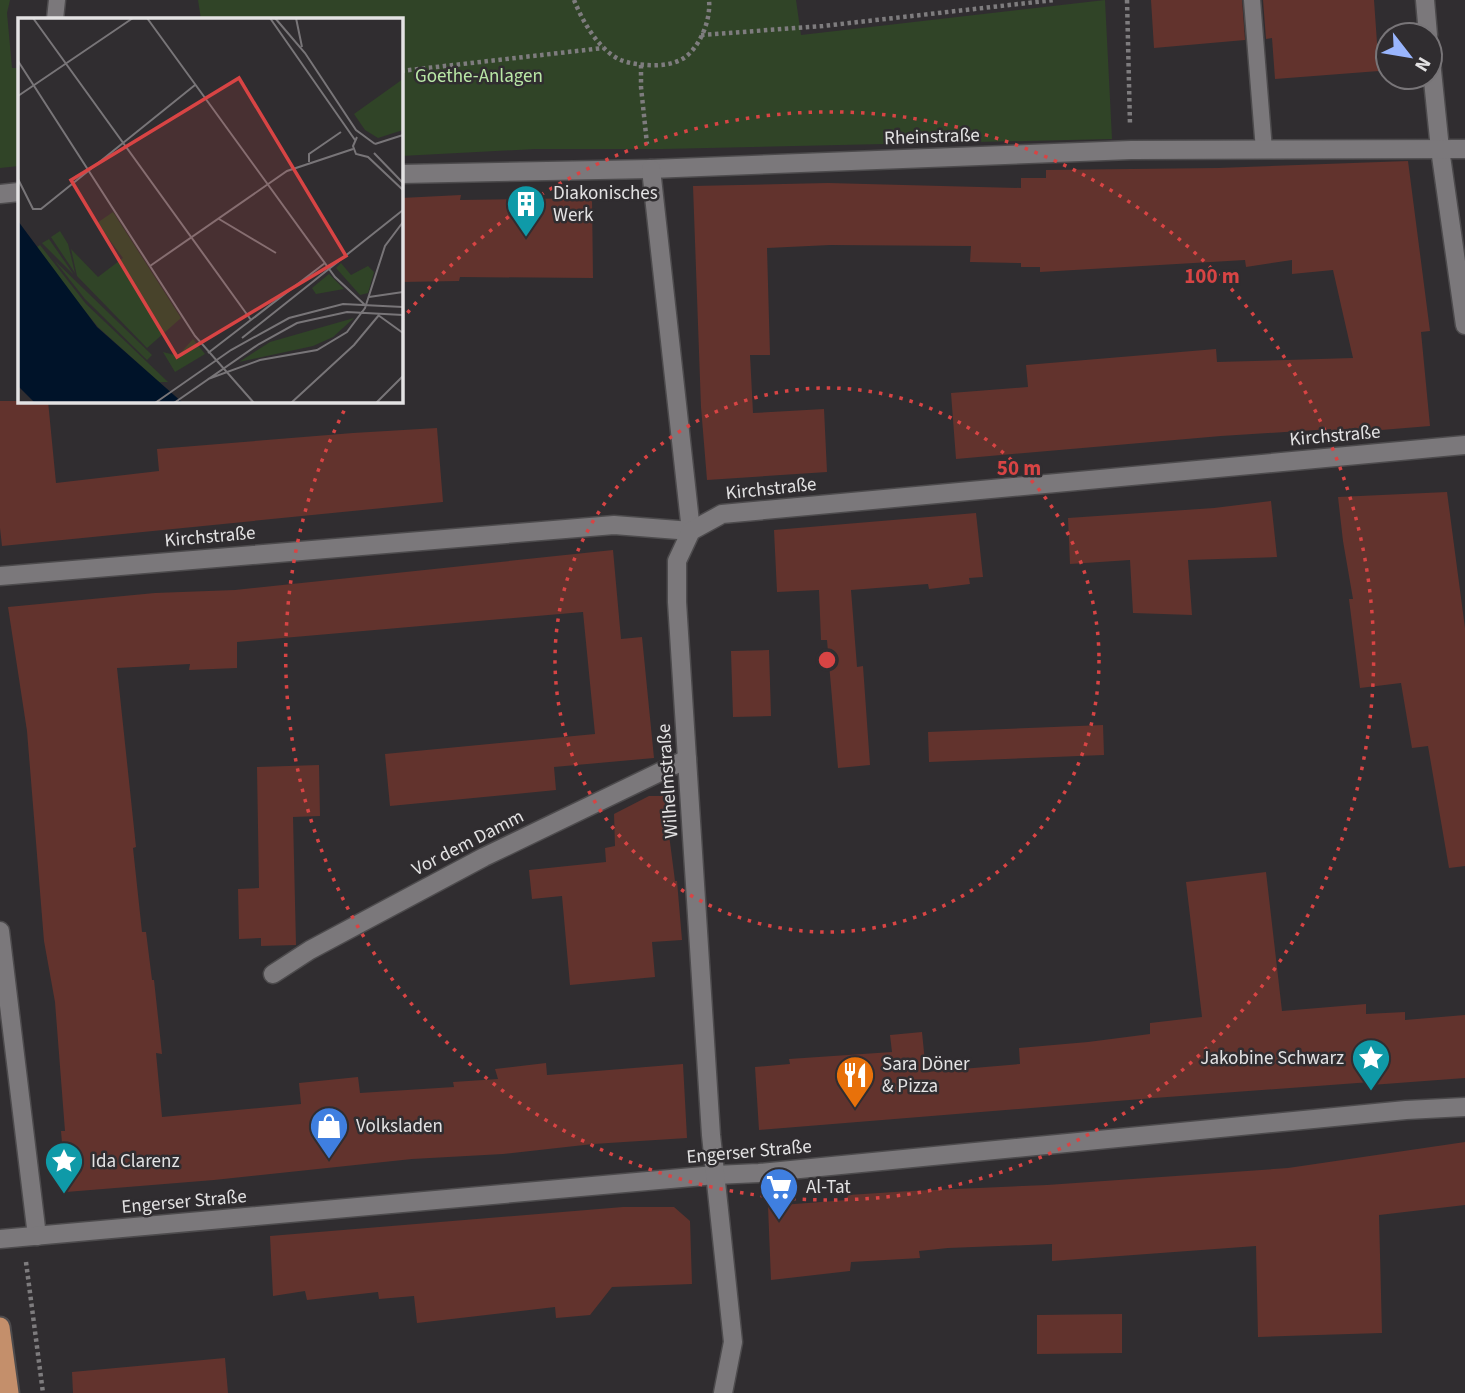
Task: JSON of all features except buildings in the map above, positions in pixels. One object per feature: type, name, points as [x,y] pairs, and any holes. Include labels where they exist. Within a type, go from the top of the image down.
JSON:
[{"type":"highway","points":[[0,1327],[9,1393]]},
{"type":"street","points":[[1425,0],[1427,21]]},
{"type":"street","points":[[1434,91],[1465,325]]},
{"type":"street","name":"Rheinstraße","points":[[402,174],[651,169],[1131,150],[1465,149]]},
{"type":"street","name":"Wilhelmstraße","points":[[651,169],[691,531],[677,561],[678,615],[710,1135],[733,1342],[723,1393]]},
{"type":"street","points":[[0,194],[18,192]]},
{"type":"street","name":"Kirchstraße","points":[[0,576],[614,525],[691,531],[722,514],[1465,444]]},
{"type":"street","name":"Vor dem Damm","points":[[273,974],[310,950],[484,858],[687,759]]},
{"type":"street","points":[[0,931],[30,1237]]},
{"type":"street","name":"Engerser Straße","points":[[0,1239],[759,1173],[1406,1110],[1465,1107]]},
{"type":"lane","points":[[55,18],[57,0]]},
{"type":"lane","points":[[1252,0],[1264,150]]},
{"type":"path","points":[[573,0],[589,30],[614,57],[641,65],[669,64],[683,59],[695,47],[701,35],[707,20],[709,0]]},
{"type":"path","points":[[701,35],[823,26],[1054,0]]},
{"type":"path","points":[[1127,0],[1131,150]]},
{"type":"path","points":[[402,71],[604,47]]},
{"type":"path","points":[[641,65],[643,116],[651,169]]},
{"type":"path","points":[[30,1237],[43,1393]]},
{"type":"green space","points":[[0,0],[10,0],[7,13],[12,68],[18,68],[18,166],[0,168]]},
{"type":"green space","name":"Goethe-Anlagen","points":[[198,0],[796,0],[801,35],[1105,0],[1112,139],[663,149],[535,149],[402,156],[402,18],[201,18]]},
{"type":"place","name":"Diakonisches Werk","points":[[526,238]]},
{"type":"place","name":"Jakobine Schwarz","points":[[1371,1092]]},
{"type":"place","name":"Sara Döner & Pizza","points":[[855,1109]]},
{"type":"place","name":"Volksladen","points":[[329,1160]]},
{"type":"place","name":"Ida Clarenz","points":[[64,1195]]},
{"type":"place","name":"Al-Tat","points":[[779,1221]]}]
